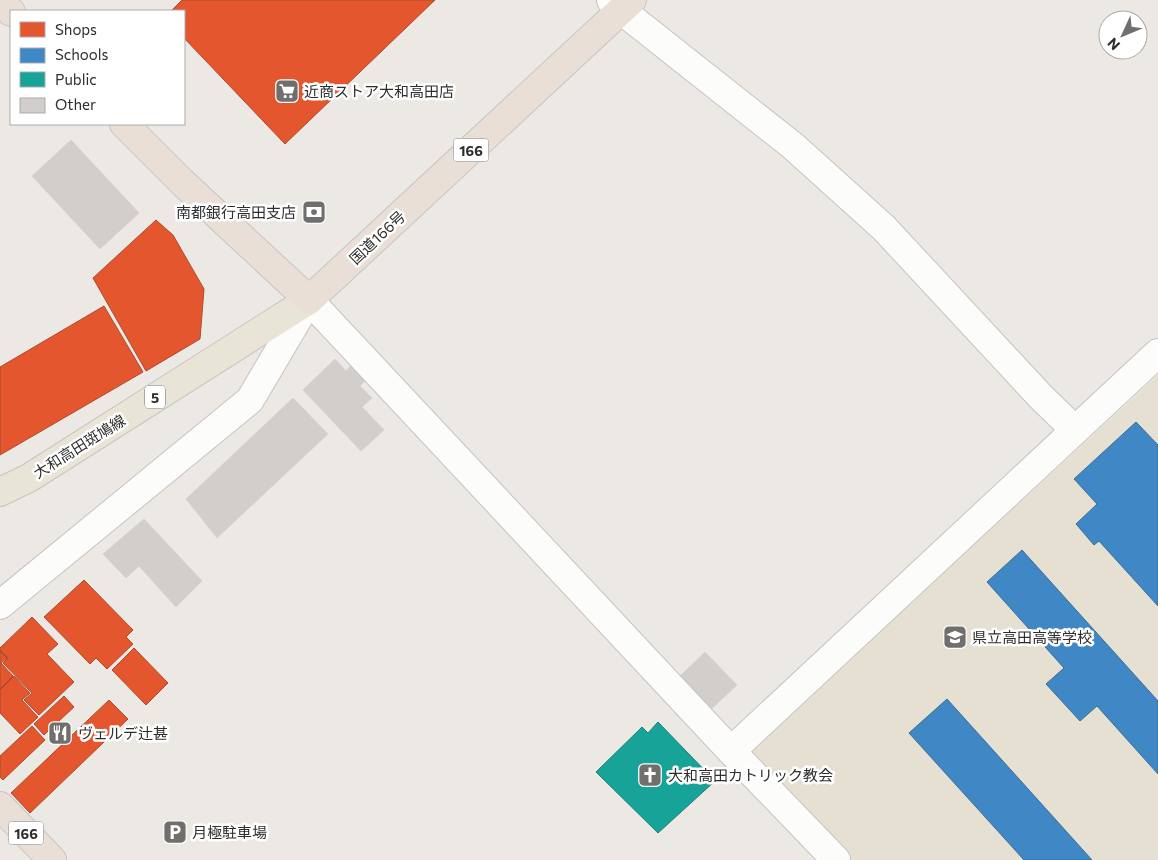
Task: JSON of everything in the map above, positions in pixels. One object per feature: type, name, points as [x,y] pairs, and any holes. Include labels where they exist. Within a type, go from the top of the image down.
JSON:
[{"type":"highway","points":[[0,1],[10,11]]},
{"type":"highway","name":"国道166号","points":[[309,300],[621,3]]},
{"type":"highway","points":[[125,125],[309,300]]},
{"type":"highway","name":"166","points":[[0,806],[52,860]]},
{"type":"main road","name":"大和高田斑鳩線","points":[[0,492],[37,473],[309,300]]},
{"type":"street","points":[[621,3],[793,146],[884,228],[1041,397],[1075,430]]},
{"type":"street","points":[[0,605],[250,400],[309,300],[731,751],[836,860]]},
{"type":"street","points":[[731,751],[1158,354]]},
{"type":"shaded area","name":"県立高田高等学校","points":[[1158,375],[1158,445],[1136,422],[1074,480],[1097,504],[1076,525],[1094,545],[1099,541],[1158,606],[1158,701],[1022,550],[987,582],[1064,668],[1047,684],[1080,721],[1097,706],[1158,774],[1158,860],[1092,860],[947,699],[909,733],[1024,860],[849,860],[750,752]]},
{"type":"building: Shops","name":"近商ストア大和高田店","points":[[182,0],[435,0],[285,144],[185,39],[185,10],[172,10]]},
{"type":"building: Shops","points":[[156,220],[173,235],[204,289],[200,339],[146,371],[93,278]]},
{"type":"building: Shops","points":[[104,306],[143,372],[0,455],[0,367]]},
{"type":"building: Shops","points":[[84,580],[133,630],[126,637],[133,644],[107,669],[96,658],[90,664],[44,617]]},
{"type":"building: Shops","points":[[32,617],[58,644],[47,654],[74,682],[39,715],[24,700],[32,693],[3,663],[8,658],[0,650]]},
{"type":"building: Shops","points":[[134,648],[168,683],[146,705],[112,670]]},
{"type":"building: Shops","points":[[0,651],[7,658],[1,663],[13,676],[0,689]]},
{"type":"building: Shops","points":[[14,676],[30,693],[22,700],[38,717],[20,734],[0,713],[0,690]]},
{"type":"building: Shops","points":[[64,696],[74,707],[44,735],[34,724]]},
{"type":"building: Shops","points":[[109,700],[128,719],[30,813],[11,793]]},
{"type":"building: Shops","points":[[32,726],[45,740],[3,780],[0,777],[0,756]]},
{"type":"building: Schools","points":[[1136,422],[1158,445],[1158,606],[1099,541],[1094,545],[1076,524],[1097,504],[1074,479]]},
{"type":"building: Schools","points":[[1022,550],[1158,701],[1158,774],[1097,706],[1080,721],[1046,684],[1064,668],[987,582]]},
{"type":"building: Schools","points":[[947,699],[1092,860],[1024,860],[909,733]]},
{"type":"building: Public","points":[[658,722],[715,781],[658,833],[596,772],[642,727],[648,733]]},
{"type":"building: Other","points":[[71,140],[139,213],[100,249],[32,176]]},
{"type":"building: Other","points":[[335,359],[346,371],[355,361],[370,376],[360,386],[372,398],[362,407],[384,430],[361,451],[303,390]]},
{"type":"building: Other","points":[[293,398],[328,434],[217,538],[186,499]]},
{"type":"building: Other","points":[[144,519],[202,581],[176,607],[139,566],[126,578],[103,554]]},
{"type":"building: Other","points":[[705,652],[737,685],[708,712],[677,679]]},
{"type":"place","name":"近商ストア大和高田店","points":[[287,91]]},
{"type":"place","name":"南都銀行高田支店","points":[[314,212]]},
{"type":"place","name":"県立高田高等学校","points":[[955,637]]},
{"type":"place","name":"ヴェルデ辻甚","points":[[60,733]]},
{"type":"place","name":"大和高田カトリック教会","points":[[650,775]]},
{"type":"place","name":"月極駐車場","points":[[175,832]]}]
